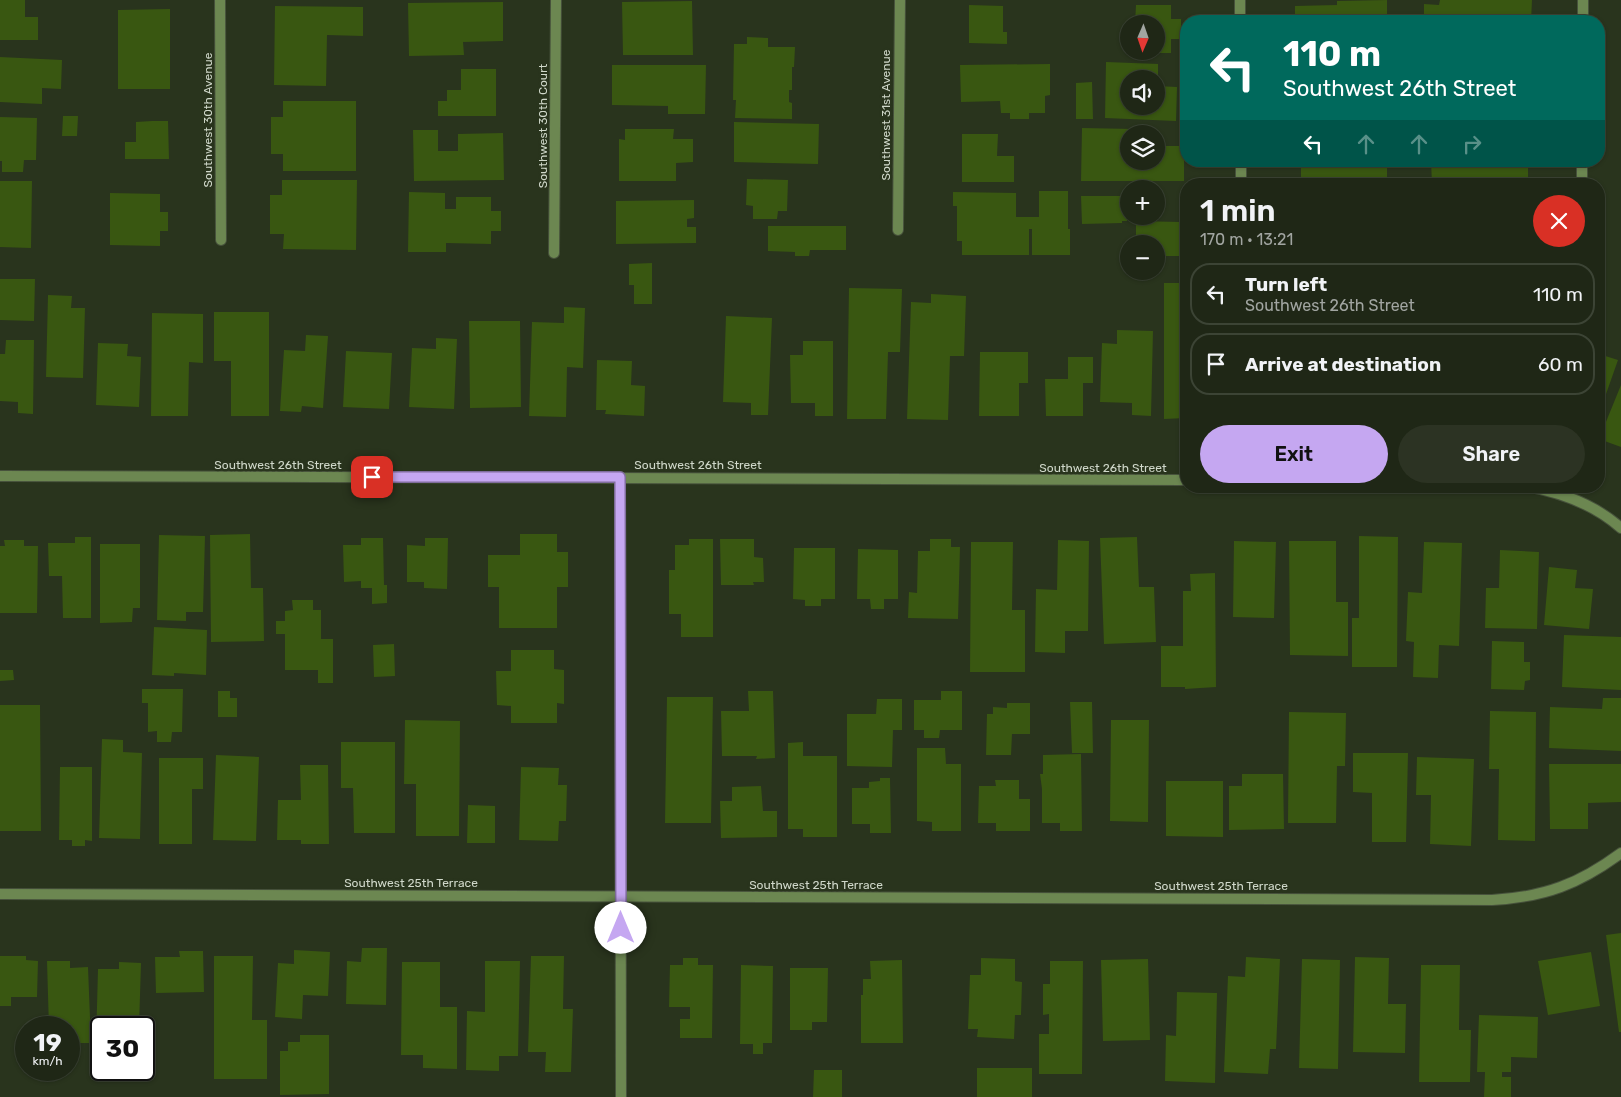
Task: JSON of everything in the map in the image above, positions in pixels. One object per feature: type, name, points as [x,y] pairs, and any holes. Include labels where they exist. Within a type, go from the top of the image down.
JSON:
[{"type":"street","name":"Southwest 30th Avenue","points":[[220,0],[221,240]]},
{"type":"street","name":"Southwest 30th Court","points":[[554,253],[556,0]]},
{"type":"street","name":"Southwest 31st Avenue","points":[[898,230],[900,0]]},
{"type":"street","points":[[1240,0],[1240,15]]},
{"type":"street","points":[[1583,0],[1583,15]]},
{"type":"street","name":"Southwest 26th Street","points":[[0,476],[1180,480]]},
{"type":"street","points":[[620,477],[621,1097]]},
{"type":"street","points":[[1557,493],[1596,510],[1621,528]]},
{"type":"street","name":"Southwest 25th Terrace","points":[[0,894],[1504,899],[1530,896],[1563,887],[1586,877],[1621,853]]},
{"type":"building","points":[[0,0],[25,0],[25,17],[38,17],[38,40],[0,40]]},
{"type":"building","points":[[1387,0],[1387,15],[1295,15],[1295,6],[1337,5],[1337,1]]},
{"type":"building","points":[[1440,0],[1532,0],[1531,15],[1424,14],[1424,4],[1439,5]]},
{"type":"building","points":[[692,1],[693,55],[623,55],[622,2]]},
{"type":"building","points":[[503,2],[503,41],[463,42],[464,55],[409,56],[408,3]]},
{"type":"building","points":[[969,5],[1003,6],[1003,32],[1007,32],[1007,44],[969,43]]},
{"type":"building","points":[[1136,5],[1171,5],[1171,19],[1180,19],[1180,39],[1171,39],[1171,53],[1165,53],[1165,15],[1135,15]]},
{"type":"building","points":[[275,6],[363,7],[363,36],[327,35],[326,86],[274,85]]},
{"type":"building","points":[[170,9],[170,89],[118,89],[118,10]]},
{"type":"building","points":[[747,37],[768,38],[768,47],[795,47],[794,67],[792,67],[792,90],[789,90],[789,102],[792,103],[792,119],[735,118],[736,100],[733,100],[734,44],[747,44]]},
{"type":"building","points":[[0,57],[62,60],[61,89],[42,88],[42,104],[0,102]]},
{"type":"building","points":[[1106,62],[1158,64],[1158,70],[1120,70],[1120,115],[1165,115],[1165,86],[1177,87],[1176,121],[1105,118]]},
{"type":"building","points":[[1050,64],[1050,95],[1045,96],[1045,113],[1029,113],[1029,119],[1010,119],[1010,113],[1001,113],[1000,101],[961,102],[960,65]]},
{"type":"building","points":[[612,65],[706,65],[705,114],[668,114],[668,106],[612,105]]},
{"type":"building","points":[[461,69],[496,69],[496,116],[438,116],[438,101],[447,101],[447,90],[461,90]]},
{"type":"building","points":[[1092,82],[1093,119],[1076,119],[1076,83]]},
{"type":"building","points":[[283,101],[356,101],[356,171],[283,171],[283,154],[271,154],[271,117],[283,117]]},
{"type":"building","points":[[63,116],[78,116],[77,136],[62,136]]},
{"type":"building","points":[[0,117],[37,118],[36,160],[24,160],[23,172],[2,172],[2,161],[0,161]]},
{"type":"building","points":[[168,121],[169,159],[125,159],[125,142],[136,142],[136,122]]},
{"type":"building","points":[[734,122],[819,124],[818,164],[734,162]]},
{"type":"building","points":[[1082,128],[1120,129],[1120,170],[1165,170],[1165,146],[1180,146],[1180,167],[1184,167],[1184,178],[1180,178],[1180,181],[1081,181]]},
{"type":"building","points":[[625,129],[674,129],[673,139],[693,139],[693,162],[676,163],[676,181],[619,181],[619,139],[625,140]]},
{"type":"building","points":[[413,130],[438,130],[438,151],[458,151],[458,134],[503,133],[504,180],[414,181]]},
{"type":"building","points":[[962,134],[998,134],[997,156],[1014,156],[1014,182],[962,182]]},
{"type":"building","points":[[1301,167],[1387,167],[1387,178],[1301,178]]},
{"type":"building","points":[[1431,167],[1528,167],[1528,178],[1432,178]]},
{"type":"building","points":[[747,179],[788,180],[787,211],[778,211],[777,219],[753,219],[753,206],[746,205]]},
{"type":"building","points":[[282,180],[357,180],[356,250],[283,249],[284,234],[270,234],[270,195],[282,195]]},
{"type":"building","points":[[0,181],[32,181],[31,248],[0,247]]},
{"type":"building","points":[[1039,191],[1068,191],[1070,255],[1032,255],[1032,229],[1029,229],[1029,255],[962,255],[962,241],[957,241],[957,206],[953,206],[953,192],[1016,193],[1016,217],[1039,217]]},
{"type":"building","points":[[409,192],[445,193],[445,209],[456,209],[456,197],[491,197],[491,211],[501,211],[501,231],[491,231],[491,244],[446,243],[446,252],[408,252]]},
{"type":"building","points":[[110,193],[160,194],[160,212],[168,212],[168,231],[160,231],[160,246],[110,245]]},
{"type":"building","points":[[1081,196],[1120,196],[1120,223],[1082,224]]},
{"type":"building","points":[[694,200],[694,218],[687,219],[687,227],[696,227],[696,243],[616,244],[616,201]]},
{"type":"building","points":[[1165,222],[1180,222],[1179,256],[1165,256],[1165,235],[1136,235],[1136,225],[1165,225]]},
{"type":"building","points":[[768,226],[846,226],[846,250],[810,250],[809,256],[795,256],[795,252],[768,251]]},
{"type":"building","points":[[652,263],[652,304],[634,304],[634,285],[629,285],[629,264]]},
{"type":"building","points":[[0,279],[35,279],[34,321],[0,320]]},
{"type":"building","points":[[1164,283],[1180,283],[1180,418],[1164,419]]},
{"type":"building","points":[[849,288],[902,289],[900,352],[888,352],[886,419],[847,419]]},
{"type":"building","points":[[931,294],[966,296],[964,356],[950,356],[948,420],[907,419],[911,302],[931,303]]},
{"type":"building","points":[[48,295],[72,296],[71,308],[85,308],[83,378],[46,377]]},
{"type":"building","points":[[564,307],[585,308],[583,368],[567,367],[566,417],[529,416],[532,322],[564,323]]},
{"type":"building","points":[[214,312],[269,312],[269,416],[231,416],[231,361],[214,361]]},
{"type":"building","points":[[152,313],[203,314],[203,363],[189,362],[188,416],[151,416]]},
{"type":"building","points":[[726,316],[772,318],[768,415],[751,415],[751,403],[723,402]]},
{"type":"building","points":[[469,321],[520,321],[521,407],[470,408]]},
{"type":"building","points":[[1117,330],[1153,331],[1151,416],[1132,415],[1132,403],[1100,402],[1102,343],[1117,344]]},
{"type":"building","points":[[306,335],[328,336],[323,408],[302,406],[301,412],[280,411],[284,350],[305,351]]},
{"type":"building","points":[[436,338],[457,339],[454,409],[409,407],[412,348],[436,349]]},
{"type":"building","points":[[6,340],[34,340],[33,414],[18,413],[18,402],[0,401],[0,354],[5,354]]},
{"type":"building","points":[[803,341],[833,341],[833,416],[815,416],[815,403],[791,403],[790,355],[803,355]]},
{"type":"building","points":[[98,343],[128,344],[127,356],[141,357],[139,407],[96,405]]},
{"type":"building","points":[[346,351],[392,353],[389,409],[343,407]]},
{"type":"building","points":[[980,352],[1028,352],[1028,383],[1019,383],[1019,416],[979,416]]},
{"type":"building","points":[[1605,356],[1618,360],[1605,397]]},
{"type":"building","points":[[1068,357],[1093,357],[1093,383],[1083,383],[1083,416],[1046,416],[1045,379],[1068,379]]},
{"type":"building","points":[[597,360],[632,361],[631,385],[645,386],[644,416],[605,414],[606,410],[596,410]]},
{"type":"building","points":[[1621,385],[1621,447],[1605,441],[1605,424]]},
{"type":"building","points":[[250,534],[251,588],[263,588],[264,641],[211,642],[210,535]]},
{"type":"building","points":[[520,534],[557,534],[557,552],[568,552],[568,587],[557,587],[557,628],[499,628],[499,587],[488,587],[488,555],[520,555]]},
{"type":"building","points":[[159,535],[205,536],[203,612],[186,612],[186,621],[157,620]]},
{"type":"building","points":[[1359,536],[1398,537],[1397,667],[1352,667],[1352,618],[1359,618]]},
{"type":"building","points":[[75,537],[91,537],[91,618],[63,618],[62,576],[49,576],[48,543],[75,543]]},
{"type":"building","points":[[1137,537],[1139,587],[1154,587],[1156,642],[1104,644],[1100,538]]},
{"type":"building","points":[[361,538],[383,538],[384,585],[387,585],[387,603],[372,604],[372,588],[361,588],[361,581],[344,582],[343,545],[361,545]]},
{"type":"building","points":[[425,538],[448,538],[447,589],[424,588],[424,582],[407,582],[407,545],[425,546]]},
{"type":"building","points":[[689,539],[713,539],[713,637],[681,637],[681,614],[669,614],[669,570],[675,570],[675,545],[689,545]]},
{"type":"building","points":[[720,539],[754,539],[754,557],[763,558],[764,582],[753,582],[754,585],[721,585]]},
{"type":"building","points":[[930,539],[951,539],[951,547],[960,547],[958,619],[908,618],[909,592],[917,593],[918,551],[930,551]]},
{"type":"building","points":[[4,540],[24,540],[24,546],[38,546],[37,613],[0,613],[0,546],[5,546]]},
{"type":"building","points":[[1058,540],[1089,541],[1088,631],[1065,631],[1065,653],[1035,652],[1036,589],[1057,590]]},
{"type":"building","points":[[1234,541],[1276,542],[1274,618],[1233,617]]},
{"type":"building","points":[[1289,541],[1336,541],[1336,602],[1348,602],[1348,656],[1290,655]]},
{"type":"building","points":[[971,542],[1013,542],[1012,610],[1025,610],[1025,672],[970,672]]},
{"type":"building","points":[[1424,542],[1462,543],[1459,646],[1439,645],[1438,678],[1413,677],[1414,642],[1406,641],[1408,592],[1422,593]]},
{"type":"building","points":[[100,544],[140,544],[140,608],[133,608],[132,622],[100,623]]},
{"type":"building","points":[[794,548],[835,548],[835,599],[821,599],[821,606],[805,606],[805,600],[793,599]]},
{"type":"building","points":[[858,549],[898,550],[898,599],[884,599],[884,609],[871,609],[870,599],[857,599]]},
{"type":"building","points":[[1500,550],[1539,552],[1537,629],[1485,628],[1486,588],[1499,588]]},
{"type":"building","points":[[1549,567],[1577,570],[1575,588],[1593,589],[1589,629],[1544,625]]},
{"type":"building","points":[[1215,573],[1216,687],[1185,689],[1185,687],[1161,687],[1161,646],[1183,646],[1183,591],[1191,591],[1190,574]]},
{"type":"building","points":[[292,600],[313,600],[313,610],[321,610],[321,639],[333,639],[333,683],[318,683],[318,670],[285,670],[285,634],[276,634],[276,621],[285,621],[285,611],[293,610]]},
{"type":"building","points":[[154,627],[207,630],[206,675],[174,673],[174,676],[152,675]]},
{"type":"building","points":[[1564,635],[1621,637],[1621,690],[1562,687]]},
{"type":"building","points":[[1492,641],[1524,642],[1524,662],[1530,662],[1530,680],[1525,681],[1524,690],[1491,689]]},
{"type":"building","points":[[394,644],[395,676],[374,677],[373,645]]},
{"type":"building","points":[[511,650],[554,650],[554,669],[564,670],[564,704],[557,703],[557,723],[511,723],[511,706],[497,705],[496,671],[511,671]]},
{"type":"building","points":[[0,670],[13,670],[14,680],[0,681]]},
{"type":"building","points":[[142,689],[183,689],[182,732],[172,732],[171,742],[157,742],[157,731],[148,732],[148,703],[142,703]]},
{"type":"building","points":[[218,691],[230,691],[230,698],[237,698],[237,717],[218,717]]},
{"type":"building","points":[[748,691],[773,691],[775,758],[756,759],[757,756],[722,756],[721,711],[749,711]]},
{"type":"building","points":[[941,691],[962,691],[962,730],[940,730],[939,738],[924,738],[924,730],[914,730],[914,700],[941,700]]},
{"type":"building","points":[[667,697],[713,697],[711,823],[665,823]]},
{"type":"building","points":[[1603,698],[1621,698],[1621,751],[1549,748],[1550,707],[1602,709]]},
{"type":"building","points":[[877,699],[902,699],[902,730],[893,730],[892,767],[847,766],[847,714],[876,714]]},
{"type":"building","points":[[1070,702],[1092,702],[1093,753],[1072,753]]},
{"type":"building","points":[[1007,703],[1030,703],[1030,734],[1012,734],[1011,755],[986,755],[987,714],[993,714],[993,707],[1007,708]]},
{"type":"building","points":[[0,705],[40,705],[41,831],[0,831]]},
{"type":"building","points":[[1490,711],[1536,712],[1535,841],[1498,840],[1499,769],[1489,769]]},
{"type":"building","points":[[1289,712],[1346,713],[1345,766],[1337,766],[1336,823],[1288,823]]},
{"type":"building","points":[[405,720],[460,721],[459,836],[416,836],[416,784],[404,784]]},
{"type":"building","points":[[1111,720],[1149,720],[1148,822],[1110,821]]},
{"type":"building","points":[[102,739],[123,740],[123,752],[142,753],[140,839],[99,838]]},
{"type":"building","points":[[341,742],[395,742],[395,833],[354,833],[353,788],[341,788]]},
{"type":"building","points":[[803,742],[803,756],[837,756],[837,837],[803,837],[803,829],[788,829],[788,743]]},
{"type":"building","points":[[917,748],[945,748],[946,764],[961,764],[961,831],[932,831],[932,822],[917,821]]},
{"type":"building","points":[[1353,753],[1408,753],[1406,842],[1372,842],[1372,793],[1353,792]]},
{"type":"building","points":[[1081,754],[1082,831],[1060,831],[1060,823],[1042,823],[1040,774],[1043,774],[1043,755]]},
{"type":"building","points":[[216,755],[259,757],[256,841],[213,840]]},
{"type":"building","points":[[1417,757],[1474,759],[1471,846],[1430,844],[1431,795],[1416,795]]},
{"type":"building","points":[[159,758],[203,758],[203,789],[192,789],[192,844],[159,844]]},
{"type":"building","points":[[1549,764],[1621,764],[1621,802],[1588,803],[1588,829],[1550,829]]},
{"type":"building","points":[[300,765],[328,765],[329,844],[301,844],[301,840],[277,840],[278,800],[301,800]]},
{"type":"building","points":[[60,767],[92,767],[92,841],[85,840],[85,846],[72,846],[72,840],[59,840]]},
{"type":"building","points":[[521,767],[559,768],[558,785],[567,785],[566,821],[559,821],[558,841],[519,840]]},
{"type":"building","points":[[1242,774],[1283,774],[1284,829],[1229,830],[1229,786],[1242,786]]},
{"type":"building","points":[[880,778],[890,778],[891,833],[870,833],[870,824],[852,824],[852,788],[869,788],[869,782],[880,781]]},
{"type":"building","points":[[995,780],[1019,780],[1019,799],[1030,799],[1030,831],[996,831],[996,823],[978,823],[979,786],[996,786]]},
{"type":"building","points":[[1166,781],[1223,781],[1223,837],[1166,836]]},
{"type":"building","points":[[761,786],[763,811],[777,811],[777,837],[721,838],[720,801],[732,801],[732,787]]},
{"type":"building","points":[[468,805],[495,806],[495,843],[467,843]]},
{"type":"building","points":[[1621,933],[1621,1032],[1619,1032],[1606,935]]},
{"type":"building","points":[[362,948],[387,948],[386,1005],[346,1004],[347,961],[361,962]]},
{"type":"building","points":[[294,950],[330,952],[328,996],[303,995],[302,1019],[275,1017],[278,963],[294,964]]},
{"type":"building","points":[[179,951],[203,951],[204,992],[156,993],[155,957],[180,957]]},
{"type":"building","points":[[1591,952],[1600,1006],[1548,1015],[1538,961]]},
{"type":"building","points":[[0,956],[26,956],[26,960],[38,961],[37,997],[11,997],[11,1006],[0,1006]]},
{"type":"building","points":[[214,956],[253,956],[252,1020],[267,1020],[267,1079],[214,1079]]},
{"type":"building","points":[[531,956],[564,956],[563,1009],[573,1009],[571,1072],[545,1072],[546,1052],[528,1052]]},
{"type":"building","points":[[1246,957],[1280,959],[1276,1049],[1270,1049],[1268,1074],[1224,1072],[1228,976],[1245,977]]},
{"type":"building","points":[[1355,957],[1389,958],[1388,1004],[1406,1004],[1405,1053],[1353,1052]]},
{"type":"building","points":[[683,958],[698,958],[698,965],[713,965],[712,1038],[680,1038],[680,1019],[690,1019],[690,1007],[669,1007],[670,965],[683,965]]},
{"type":"building","points":[[981,958],[1015,959],[1015,981],[1022,982],[1021,1015],[1015,1015],[1014,1039],[977,1037],[978,1029],[968,1029],[970,975],[981,975]]},
{"type":"building","points":[[1148,959],[1150,1040],[1103,1041],[1101,960]]},
{"type":"building","points":[[1302,959],[1340,960],[1338,1069],[1299,1068]]},
{"type":"building","points":[[902,960],[903,1043],[861,1043],[861,995],[863,995],[863,979],[871,979],[870,961]]},
{"type":"building","points":[[47,961],[70,961],[70,968],[88,967],[90,1043],[80,1043],[80,1016],[49,1016]]},
{"type":"building","points":[[485,961],[520,961],[518,1056],[499,1056],[499,1071],[466,1070],[467,1011],[485,1012]]},
{"type":"building","points":[[1050,961],[1083,961],[1082,1074],[1039,1074],[1039,1034],[1049,1034],[1049,1014],[1043,1015],[1043,984],[1050,984]]},
{"type":"building","points":[[119,962],[141,963],[139,1016],[97,1016],[98,969],[119,969]]},
{"type":"building","points":[[402,962],[440,962],[440,1007],[457,1007],[457,1069],[423,1068],[423,1055],[401,1055]]},
{"type":"building","points":[[741,965],[773,966],[772,1043],[763,1043],[763,1054],[753,1054],[753,1044],[740,1044]]},
{"type":"building","points":[[1421,965],[1460,965],[1459,1030],[1471,1030],[1470,1082],[1419,1082]]},
{"type":"building","points":[[790,968],[828,968],[827,1022],[812,1022],[812,1030],[790,1030]]},
{"type":"building","points":[[1177,992],[1217,993],[1215,1083],[1165,1081],[1166,1035],[1176,1036]]},
{"type":"building","points":[[1479,1015],[1538,1017],[1537,1058],[1511,1057],[1511,1072],[1502,1072],[1502,1077],[1511,1077],[1511,1097],[1484,1097],[1485,1072],[1477,1072]]},
{"type":"building","points":[[300,1035],[329,1035],[329,1094],[280,1095],[280,1051],[288,1051],[288,1042],[300,1042]]},
{"type":"building","points":[[977,1068],[1032,1068],[1032,1097],[977,1097]]},
{"type":"building","points":[[814,1070],[842,1070],[842,1097],[813,1097]]},
{"type":"route","points":[[372,477],[620,477],[621,928]]}]
